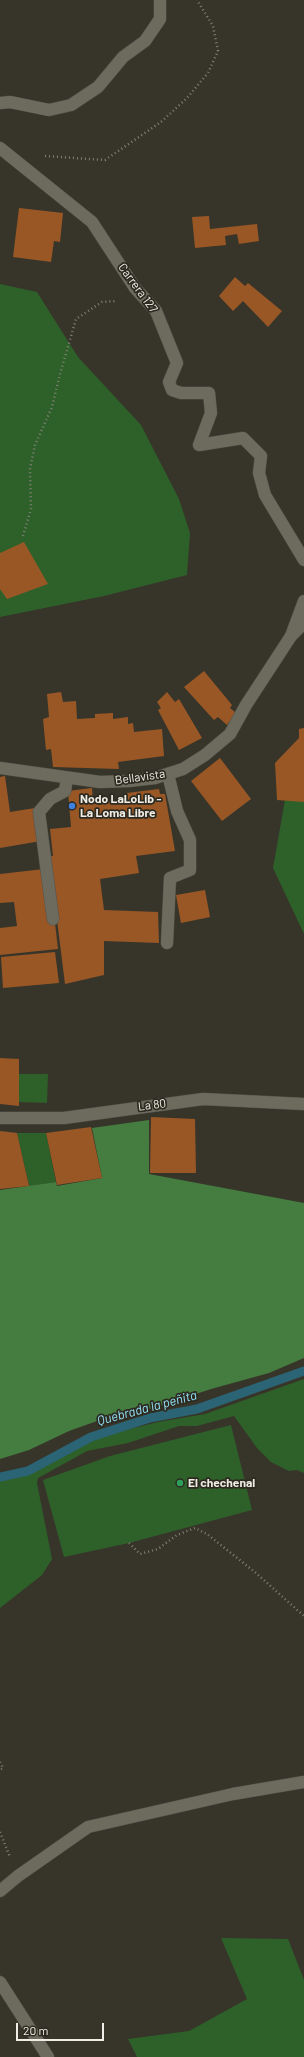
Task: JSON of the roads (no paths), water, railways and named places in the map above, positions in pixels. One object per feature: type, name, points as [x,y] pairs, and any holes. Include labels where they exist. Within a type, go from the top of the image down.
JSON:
[{"type":"street","points":[[0,103],[10,102],[49,110],[71,105],[98,87],[123,57],[145,41],[160,19],[160,0]]},
{"type":"street","name":"Carrera 127","points":[[0,148],[22,164],[92,222],[135,288],[156,311],[177,363],[169,382],[172,390],[181,393],[208,393],[211,413],[199,445],[243,438],[261,456],[259,472],[265,495],[304,560]]},
{"type":"street","points":[[291,636],[304,601]]},
{"type":"street","name":"Bellavista","points":[[0,768],[100,782],[129,781],[168,774],[184,769],[205,755],[230,734],[246,704],[291,636],[304,623]]},
{"type":"street","points":[[167,944],[170,878],[190,870],[190,840],[178,811],[168,774]]},
{"type":"street","points":[[53,919],[39,812],[50,799],[65,791],[67,778]]},
{"type":"street","name":"La 80","points":[[0,1118],[64,1118],[203,1099],[304,1104]]},
{"type":"street","points":[[0,1892],[18,1876],[88,1827],[232,1794],[304,1782]]},
{"type":"street","points":[[0,1982],[48,2057]]},
{"type":"waterway","name":"Quebrada la peñita","points":[[0,1477],[28,1471],[91,1437],[150,1418],[197,1409],[304,1371]]},
{"type":"place","name":"Nodo LaLoLib - La Loma Libre","points":[[72,806]]},
{"type":"place","name":"El chechenal","points":[[180,1483]]}]
